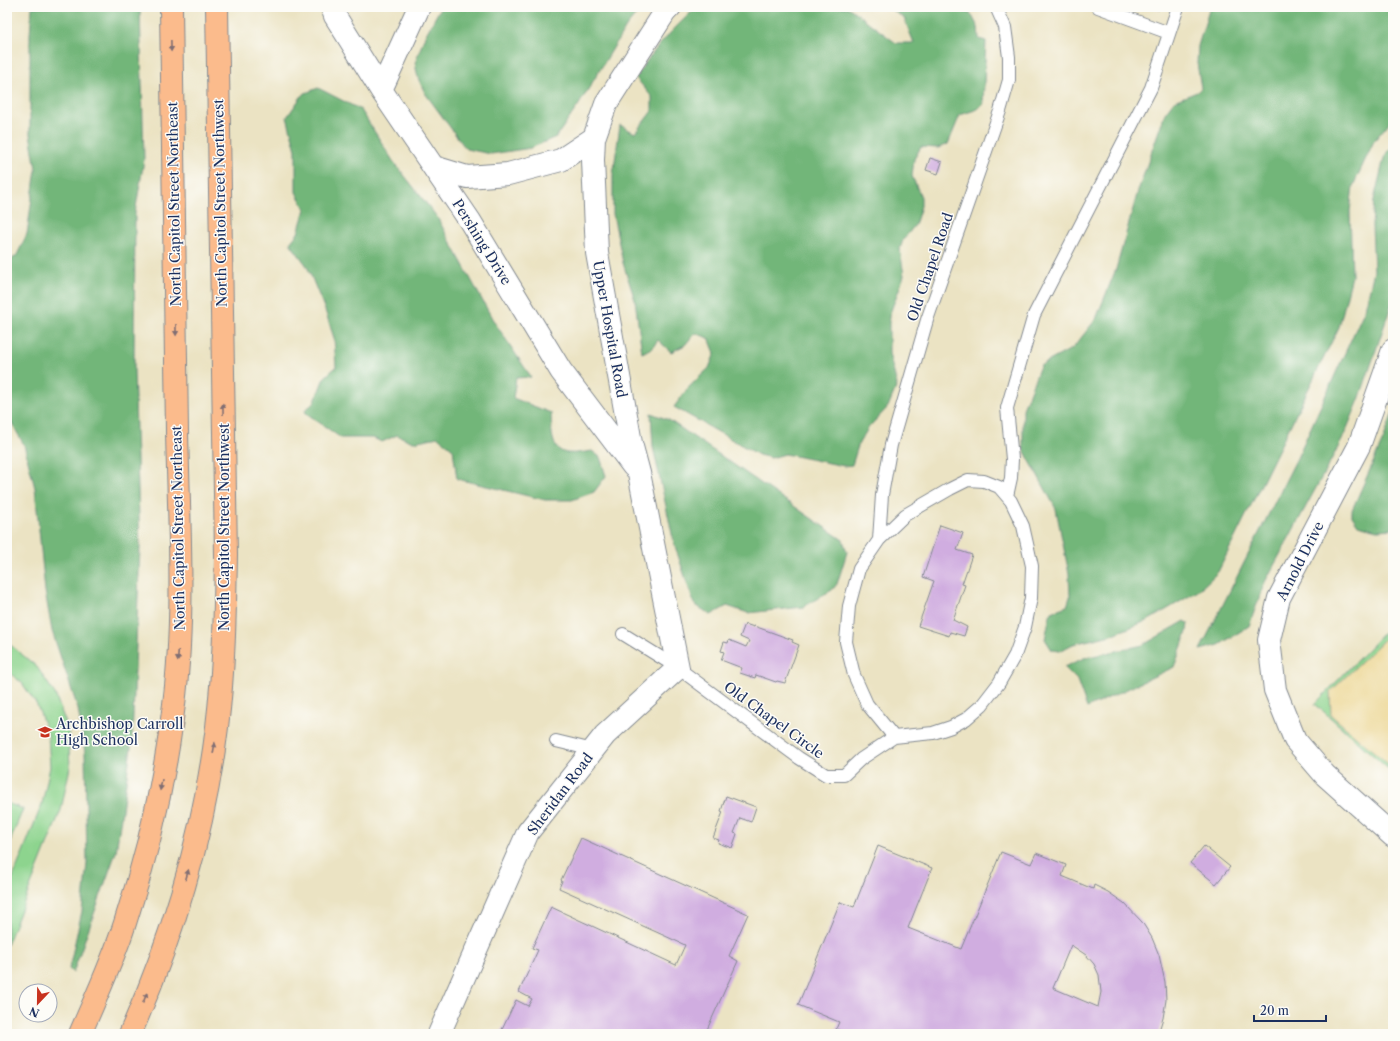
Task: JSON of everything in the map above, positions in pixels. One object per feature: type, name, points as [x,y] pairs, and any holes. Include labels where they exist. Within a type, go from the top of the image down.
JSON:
[{"type":"main road","name":"North Capitol Street Northeast","points":[[80,1034],[110,964],[125,924],[147,850],[166,760],[173,717],[177,675],[180,631],[171,7]]},
{"type":"main road","name":"North Capitol Street Northwest","points":[[130,1034],[167,941],[193,856],[210,775],[222,685],[225,642],[226,555],[216,7]]},
{"type":"street","name":"Pershing Drive","points":[[332,7],[335,16],[381,90],[470,221],[561,371],[639,473]]},
{"type":"street","points":[[381,90],[419,7]]},
{"type":"street","name":"Upper Hospital Road","points":[[670,7],[665,12],[606,104],[594,138],[593,160],[597,253],[631,443],[639,473],[678,668]]},
{"type":"street","points":[[434,167],[467,177],[508,174],[561,160],[594,138]]},
{"type":"street","name":"Arnold Drive","points":[[1393,350],[1359,446],[1279,598],[1269,640],[1275,690],[1295,740],[1325,775],[1393,836]]},
{"type":"street","name":"Sheridan Road","points":[[440,1034],[528,832],[605,734],[678,668]]},
{"type":"lane","name":"Old Chapel Road","points":[[880,540],[882,495],[891,445],[927,320],[1000,111],[1009,80],[1009,57],[1005,27],[996,7]]},
{"type":"lane","points":[[1098,7],[1169,33]]},
{"type":"lane","points":[[1008,496],[1012,459],[1008,408],[1034,315],[1151,88],[1178,7]]},
{"type":"lane","name":"Old Chapel Circle","points":[[623,634],[678,668],[800,758],[826,775],[844,775],[861,759],[894,737],[933,733],[951,727],[966,719],[982,705],[999,683],[1015,655],[1025,627],[1031,598],[1032,566],[1023,526],[1011,500],[999,487],[984,482],[968,480],[905,515],[880,540],[859,569],[849,606],[846,642],[854,675],[867,704],[894,737]]},
{"type":"lane","points":[[556,741],[593,750]]},
{"type":"green space","points":[[32,7],[140,7],[144,160],[135,213],[134,370],[140,547],[132,741],[116,852],[73,973],[69,969],[82,911],[87,863],[85,753],[78,709],[52,631],[45,591],[35,488],[24,445],[7,414],[7,261],[10,261],[17,255],[27,234],[36,169],[30,134],[30,35]]},
{"type":"green space","points":[[441,7],[642,7],[626,27],[578,106],[556,137],[531,148],[491,154],[466,149],[425,93],[418,78],[415,63],[425,36]]},
{"type":"green space","points":[[697,7],[848,7],[896,43],[914,43],[904,18],[892,10],[892,7],[952,7],[971,14],[978,27],[979,39],[986,41],[983,104],[978,109],[960,115],[948,144],[938,148],[921,147],[914,159],[912,176],[921,197],[921,206],[915,225],[903,240],[900,249],[904,276],[889,316],[889,353],[897,385],[888,407],[869,427],[859,443],[852,465],[844,466],[785,454],[771,458],[759,455],[674,407],[688,388],[709,368],[715,353],[709,338],[695,333],[685,345],[671,352],[658,340],[652,348],[642,353],[635,300],[623,263],[613,214],[613,175],[620,125],[635,133],[652,111],[652,97],[636,78],[649,58],[664,40]]},
{"type":"green space","points":[[1210,7],[1393,7],[1393,118],[1374,141],[1353,186],[1350,211],[1352,276],[1339,327],[1218,572],[1198,591],[1149,620],[1111,635],[1073,644],[1060,651],[1052,650],[1045,639],[1050,615],[1053,611],[1067,606],[1070,597],[1069,574],[1056,509],[1023,448],[1023,409],[1040,366],[1073,348],[1096,319],[1116,269],[1138,191],[1165,113],[1174,101],[1197,92],[1201,88],[1197,63],[1198,46]]},
{"type":"green space","points":[[318,88],[361,110],[393,161],[437,217],[493,320],[531,377],[516,378],[513,398],[551,413],[554,443],[561,451],[573,453],[592,451],[600,457],[606,476],[594,492],[572,500],[545,500],[457,479],[453,449],[438,437],[413,442],[397,435],[382,442],[373,438],[341,438],[306,413],[305,410],[314,403],[324,378],[336,367],[334,338],[325,310],[307,266],[290,243],[298,233],[305,209],[296,192],[296,150],[287,117],[303,94]]},
{"type":"green space","points":[[1393,145],[1393,300],[1359,400],[1342,440],[1265,582],[1249,626],[1219,645],[1200,650],[1297,458],[1365,309],[1374,271],[1372,225],[1374,200],[1384,158]]},
{"type":"green space","points":[[1393,412],[1393,529],[1377,530],[1358,525],[1352,516],[1352,510],[1384,438]]},
{"type":"green space","points":[[651,413],[669,420],[843,540],[847,552],[837,584],[832,590],[803,607],[748,613],[727,606],[711,615],[694,604],[674,543],[653,447]]},
{"type":"green space","points":[[1185,621],[1188,623],[1187,632],[1174,667],[1087,708],[1077,680],[1064,667],[1084,658],[1143,645]]},
{"type":"green space","points":[[1393,623],[1393,773],[1315,704]]},
{"type":"green space","points":[[7,642],[37,667],[55,694],[68,729],[70,767],[61,810],[7,945],[7,892],[42,804],[50,767],[48,735],[37,705],[22,683],[7,671]]},
{"type":"green space","points":[[7,803],[23,809],[7,849]]},
{"type":"sand","points":[[1393,631],[1393,768],[1331,715],[1330,692]]},
{"type":"building","points":[[1149,7],[1160,7],[1159,10]]},
{"type":"building","points":[[8,109],[10,199],[7,199]]},
{"type":"building","points":[[930,158],[942,162],[938,174],[926,170]]},
{"type":"building","points":[[940,525],[963,533],[957,550],[972,555],[962,584],[965,585],[953,620],[967,627],[964,636],[950,632],[949,636],[918,626],[934,581],[923,577]]},
{"type":"building","points":[[745,624],[793,640],[792,642],[799,645],[785,683],[776,682],[756,675],[755,678],[740,673],[742,668],[721,660],[724,652],[721,651],[724,642],[728,643],[729,640],[746,647],[749,641],[740,637]]},
{"type":"building","points":[[726,796],[756,807],[751,822],[740,818],[734,833],[737,834],[732,848],[718,843],[719,840],[713,838],[723,812],[721,811]]},
{"type":"building","points":[[581,838],[748,914],[729,956],[738,961],[705,1034],[500,1034],[516,1000],[528,1006],[532,999],[519,992],[538,950],[532,948],[551,907],[676,965],[685,945],[559,888],[562,881],[561,880]]},
{"type":"building","points":[[878,846],[932,868],[908,928],[961,949],[1001,852],[1031,864],[1036,853],[1066,865],[1062,876],[1093,889],[1094,885],[1108,892],[1124,903],[1142,922],[1152,938],[1159,955],[1165,982],[1166,1000],[1163,1018],[1158,1034],[849,1034],[836,1029],[839,1022],[798,1005],[840,902],[854,907]],"holes":[[[1071,945],[1086,955],[1094,964],[1099,975],[1101,992],[1098,1007],[1053,988]]]},
{"type":"building","points":[[1204,846],[1230,867],[1216,884],[1190,863]]},
{"type":"place","name":"Archbishop Carroll High School","points":[[45,732]]}]
